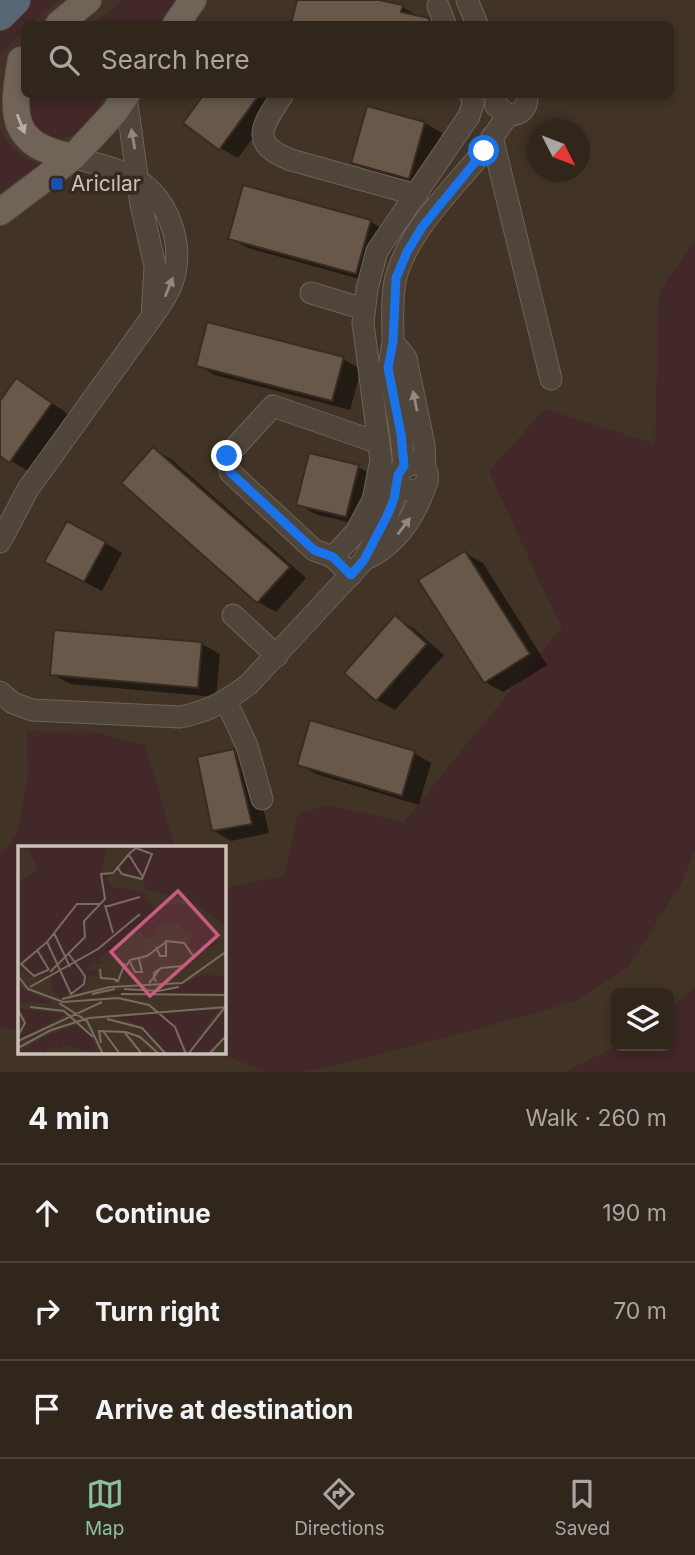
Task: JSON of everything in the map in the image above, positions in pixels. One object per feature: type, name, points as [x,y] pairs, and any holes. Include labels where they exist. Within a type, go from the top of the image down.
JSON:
[{"type":"highway","points":[[0,15],[15,0]]},
{"type":"main road","points":[[63,21],[88,0]]},
{"type":"main road","points":[[178,21],[193,0]]},
{"type":"main road","points":[[0,85],[21,60]]},
{"type":"main road","points":[[21,70],[15,108],[21,130],[31,142],[45,151],[73,157]]},
{"type":"main road","points":[[0,212],[73,157],[106,123],[124,98]]},
{"type":"street","points":[[467,0],[476,21]]},
{"type":"street","points":[[126,98],[139,181]]},
{"type":"street","points":[[280,98],[266,120],[263,135],[265,144],[273,153],[417,195]]},
{"type":"street","points":[[333,557],[356,532],[373,500],[381,460],[363,323],[367,289],[377,251],[470,116],[472,98]]},
{"type":"street","points":[[496,98],[496,106],[524,102]]},
{"type":"street","points":[[0,692],[13,703],[32,710],[180,717],[201,713],[226,701],[249,684],[357,567],[387,516],[401,473],[401,434],[388,368],[393,342],[396,278],[422,227],[484,151],[492,137],[524,102]]},
{"type":"street","points":[[492,137],[551,379]]},
{"type":"street","points":[[0,542],[28,489],[167,296],[175,274],[172,226],[156,195],[122,172],[73,157]]},
{"type":"street","points":[[311,293],[365,309]]},
{"type":"street","points":[[357,567],[390,544],[408,523],[425,478],[424,445],[406,358],[393,342]]},
{"type":"street","points":[[357,567],[314,550],[230,472],[227,456],[274,406],[379,443]]},
{"type":"street","points":[[401,473],[412,463],[425,478]]},
{"type":"street","points":[[233,615],[277,656]]},
{"type":"street","points":[[226,701],[247,746],[262,799]]},
{"type":"shaded area","points":[[31,0],[60,0],[34,21],[21,21],[21,33],[0,56],[0,30]]},
{"type":"shaded area","points":[[123,0],[178,0],[162,21],[98,21]]},
{"type":"shaded area","points":[[28,98],[103,98],[91,120],[68,137],[48,137],[37,130],[28,119]]},
{"type":"shaded area","points":[[0,129],[16,151],[40,164],[0,193]]},
{"type":"shaded area","points":[[695,241],[695,850],[679,888],[627,968],[574,1002],[329,1067],[300,1072],[267,1072],[222,1054],[226,1054],[226,888],[284,876],[298,814],[328,805],[404,822],[562,627],[489,471],[545,409],[655,444],[659,292]]},
{"type":"shaded area","points":[[27,731],[94,732],[145,745],[174,846],[18,846],[18,1030],[0,1028],[0,856],[17,834],[28,776]]},
{"type":"shaded area","points":[[695,988],[695,1072],[564,1072],[611,1049],[674,1051],[674,1006]]},
{"type":"building","points":[[297,0],[379,0],[403,5],[401,12],[429,18],[430,21],[292,21]]},
{"type":"building","points":[[201,98],[257,98],[219,150],[183,123]]},
{"type":"building","points":[[367,106],[425,122],[409,179],[351,163]]},
{"type":"building","points":[[243,185],[371,220],[356,274],[228,239]]},
{"type":"building","points":[[207,322],[344,357],[332,401],[196,366]]},
{"type":"building","points":[[16,378],[52,403],[9,463],[0,456],[0,401]]},
{"type":"building","points":[[153,447],[290,567],[257,603],[121,483]]},
{"type":"building","points":[[309,453],[359,465],[346,517],[296,505]]},
{"type":"building","points":[[67,521],[106,542],[84,582],[44,562]]},
{"type":"building","points":[[465,551],[530,654],[484,683],[418,580]]},
{"type":"building","points":[[395,615],[427,644],[376,701],[344,673]]},
{"type":"building","points":[[54,630],[202,642],[198,688],[50,675]]},
{"type":"building","points":[[310,720],[415,751],[402,796],[297,765]]},
{"type":"building","points":[[234,749],[252,824],[212,831],[197,757]]},
{"type":"place","name":"Aricılar","points":[[57,184]]},
{"type":"route","points":[[227,456],[230,472],[314,550],[333,557],[351,575],[364,560],[387,516],[394,499],[398,475],[404,466],[401,434],[388,368],[393,342],[396,278],[422,227],[484,151]]}]
